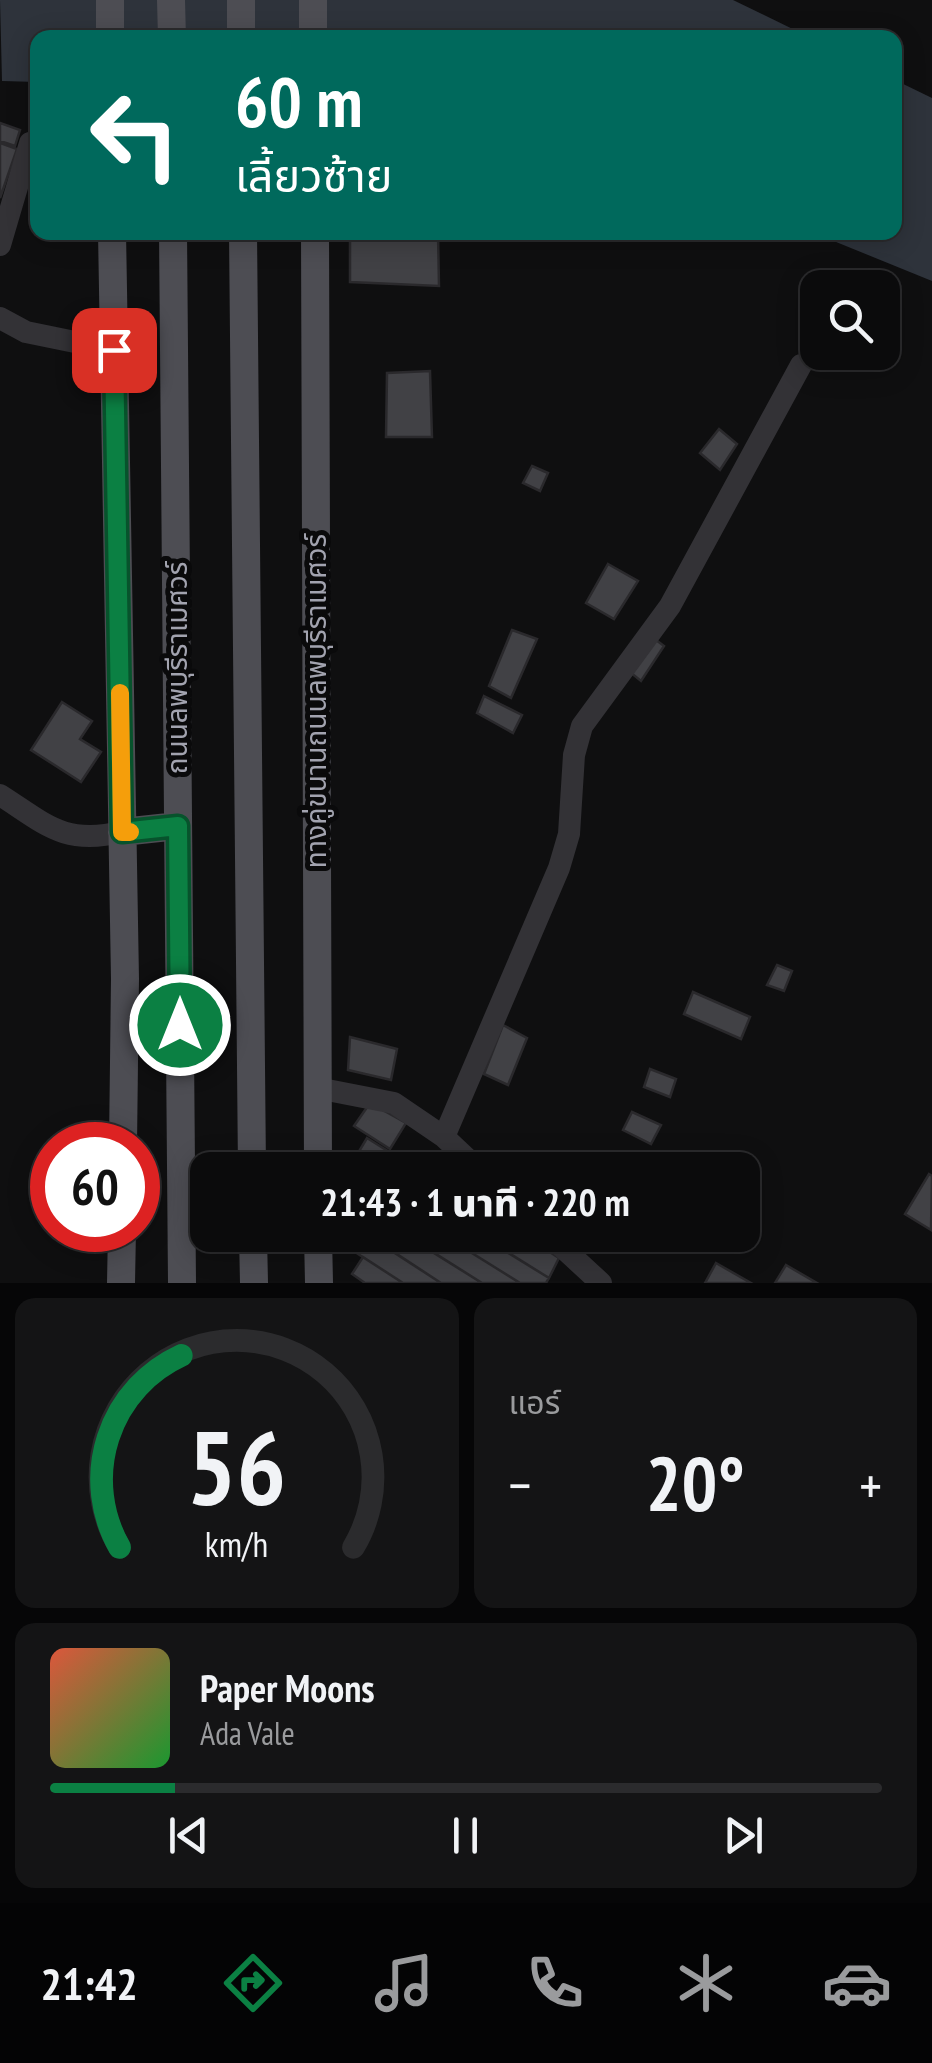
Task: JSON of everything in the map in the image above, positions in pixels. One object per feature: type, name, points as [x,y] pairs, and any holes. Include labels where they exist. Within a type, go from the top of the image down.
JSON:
[{"type":"main road","points":[[110,0],[110,30]]},
{"type":"main road","points":[[172,0],[172,30]]},
{"type":"main road","points":[[241,0],[242,30]]},
{"type":"main road","points":[[313,0],[313,30]]},
{"type":"main road","points":[[112,240],[123,1122]]},
{"type":"main road","name":"ถนนลพบุรีราเมศวร์","points":[[173,240],[182,1283]]},
{"type":"main road","points":[[243,240],[252,1152]]},
{"type":"main road","name":"ทางคู่ขนานถนนลพบุรีราเมศวร์","points":[[314,240],[318,1152]]},
{"type":"main road","points":[[122,832],[178,826]]},
{"type":"main road","points":[[122,1252],[122,1283]]},
{"type":"main road","points":[[253,1252],[254,1283]]},
{"type":"main road","points":[[318,1252],[319,1283]]},
{"type":"street","points":[[0,245],[30,143]]},
{"type":"street","points":[[0,318],[26,332],[114,350]]},
{"type":"street","points":[[444,1138],[558,868],[569,834],[574,755],[582,726],[670,606],[800,366]]},
{"type":"street","points":[[0,795],[56,831],[88,840],[122,832]]},
{"type":"street","points":[[317,1088],[394,1103],[459,1152]]},
{"type":"street","points":[[567,1252],[601,1283]]},
{"type":"shaded area","points":[[0,0],[733,0],[795,30],[30,30],[30,82],[2,81]]},
{"type":"shaded area","points":[[902,83],[932,98],[932,281],[831,240],[902,240]]},
{"type":"building","points":[[0,123],[20,130],[15,146],[0,141]]},
{"type":"building","points":[[0,143],[17,149],[0,198]]},
{"type":"building","points":[[350,240],[438,240],[439,286],[350,282]]},
{"type":"building","points":[[430,371],[432,437],[386,437],[387,373]]},
{"type":"building","points":[[719,429],[737,444],[720,470],[700,453]]},
{"type":"building","points":[[532,466],[548,473],[540,491],[523,483]]},
{"type":"building","points":[[608,564],[638,581],[614,619],[586,603]]},
{"type":"building","points":[[512,630],[537,639],[511,698],[489,686]]},
{"type":"building","points":[[643,630],[664,646],[641,681],[620,664]]},
{"type":"building","points":[[484,696],[522,715],[513,733],[477,713]]},
{"type":"building","points":[[62,702],[92,721],[80,739],[101,752],[81,782],[31,750]]},
{"type":"building","points":[[777,965],[792,971],[784,991],[767,985]]},
{"type":"building","points":[[693,992],[750,1017],[741,1039],[684,1014]]},
{"type":"building","points":[[503,1025],[527,1038],[508,1085],[484,1074]]},
{"type":"building","points":[[350,1037],[397,1049],[391,1080],[348,1070]]},
{"type":"building","points":[[650,1069],[676,1079],[670,1097],[644,1087]]},
{"type":"building","points":[[370,1103],[406,1123],[390,1149],[354,1126]]},
{"type":"building","points":[[632,1112],[661,1125],[651,1144],[623,1130]]},
{"type":"building","points":[[367,1138],[389,1152],[359,1152]]},
{"type":"building","points":[[929,1174],[932,1176],[931,1230],[905,1214]]},
{"type":"building","points":[[393,1252],[441,1283],[403,1283],[358,1254]]},
{"type":"building","points":[[394,1252],[432,1252],[482,1283],[441,1283]]},
{"type":"building","points":[[433,1252],[470,1252],[520,1283],[482,1283]]},
{"type":"building","points":[[470,1252],[507,1252],[549,1278],[546,1283],[520,1283]]},
{"type":"building","points":[[507,1252],[550,1252],[559,1258],[549,1278]]},
{"type":"building","points":[[363,1257],[403,1283],[365,1283],[352,1274]]},
{"type":"building","points":[[716,1263],[751,1283],[705,1283]]},
{"type":"building","points":[[786,1265],[817,1283],[775,1283]]},
{"type":"slow traffic","points":[[120,693],[122,832],[130,832]]},
{"type":"route","points":[[114,350],[122,832],[178,826],[180,1025]]}]
